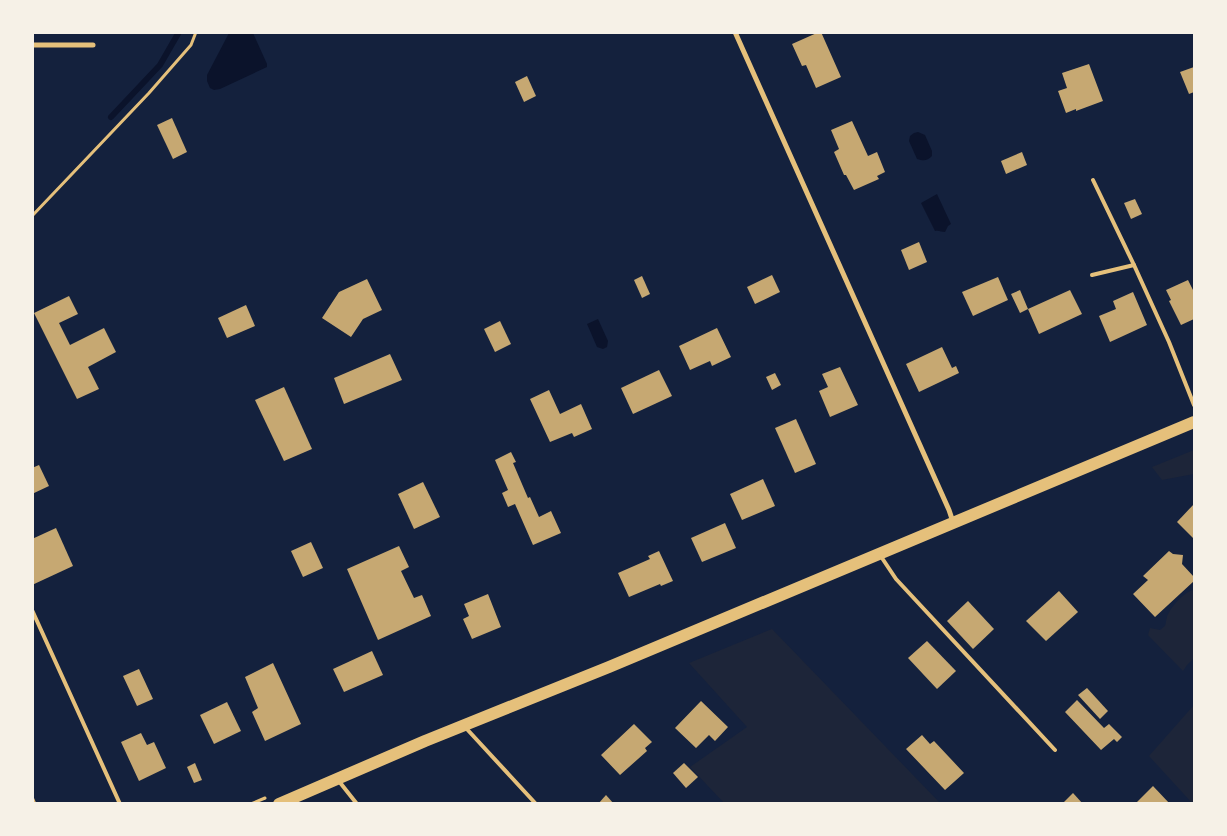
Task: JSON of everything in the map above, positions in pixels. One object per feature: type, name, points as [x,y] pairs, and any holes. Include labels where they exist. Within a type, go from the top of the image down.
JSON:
[{"type":"main road","points":[[279,804],[1194,422]]},
{"type":"street","points":[[735,32],[954,523]]},
{"type":"street","points":[[32,45],[94,45]]},
{"type":"lane","points":[[1093,180],[1170,342],[1194,405]]},
{"type":"lane","points":[[1092,274],[1134,266]]},
{"type":"lane","points":[[879,554],[896,579],[1055,750]]},
{"type":"lane","points":[[32,610],[120,804]]},
{"type":"lane","points":[[464,726],[536,804]]},
{"type":"lane","points":[[336,779],[357,804]]},
{"type":"path","points":[[32,216],[149,93],[191,45],[196,32]]},
{"type":"path","points":[[32,797],[35,804]]},
{"type":"shaded area","points":[[229,33],[253,33],[267,67],[214,90],[210,88],[207,75]]},
{"type":"shaded area","points":[[918,132],[925,135],[932,151],[932,156],[927,160],[917,159],[909,141],[910,136]]},
{"type":"shaded area","points":[[937,194],[951,224],[945,232],[935,231],[921,203]]},
{"type":"shaded area","points":[[598,319],[608,341],[607,347],[603,349],[597,347],[587,324]]},
{"type":"shaded area","points":[[1194,450],[1194,474],[1162,480],[1152,467]]},
{"type":"shaded area","points":[[1194,590],[1194,658],[1183,671],[1148,635],[1150,628],[1160,630],[1165,626],[1168,614],[1174,605],[1189,591]]},
{"type":"shaded area","points":[[772,629],[940,803],[724,803],[690,767],[747,727],[689,663]]},
{"type":"shaded area","points":[[1194,705],[1194,803],[1193,804],[1149,756]]},
{"type":"building","points":[[821,32],[841,77],[816,88],[806,65],[802,66],[792,44]]},
{"type":"building","points":[[1089,64],[1103,101],[1066,113],[1058,91],[1067,88],[1062,73]]},
{"type":"building","points":[[1194,67],[1194,92],[1189,94],[1180,72]]},
{"type":"building","points":[[527,76],[536,96],[524,102],[515,82]]},
{"type":"building","points":[[172,118],[187,152],[173,159],[157,125]]},
{"type":"building","points":[[852,121],[868,156],[877,152],[885,172],[877,176],[879,179],[854,190],[846,175],[844,175],[834,152],[839,149],[831,130]]},
{"type":"building","points":[[1022,152],[1027,165],[1006,174],[1001,161]]},
{"type":"building","points":[[1135,199],[1142,214],[1131,219],[1124,203]]},
{"type":"building","points":[[919,242],[927,262],[909,270],[901,250]]},
{"type":"building","points":[[772,275],[780,292],[755,304],[747,287]]},
{"type":"building","points":[[642,276],[650,294],[642,298],[634,280]]},
{"type":"building","points":[[998,277],[1008,300],[973,316],[962,292]]},
{"type":"building","points":[[367,279],[382,310],[363,319],[351,337],[322,318],[339,292]]},
{"type":"building","points":[[1188,280],[1194,289],[1194,319],[1181,325],[1169,301],[1171,300],[1166,290]]},
{"type":"building","points":[[1020,290],[1028,309],[1020,313],[1011,294]]},
{"type":"building","points":[[1070,290],[1082,314],[1039,334],[1028,309]]},
{"type":"building","points":[[1133,292],[1147,325],[1110,342],[1099,316],[1116,309],[1113,301]]},
{"type":"building","points":[[69,296],[78,314],[59,323],[70,345],[104,328],[116,352],[88,367],[99,389],[77,399],[34,313]]},
{"type":"building","points":[[246,305],[255,326],[227,338],[218,318]]},
{"type":"building","points":[[500,321],[511,344],[495,352],[484,329]]},
{"type":"building","points":[[717,328],[731,357],[712,366],[710,361],[690,370],[679,346]]},
{"type":"building","points":[[942,347],[952,368],[956,366],[959,373],[919,392],[906,364]]},
{"type":"building","points":[[390,354],[402,380],[344,404],[334,378]]},
{"type":"building","points":[[840,367],[858,405],[830,417],[819,391],[828,387],[822,374]]},
{"type":"building","points":[[659,370],[672,396],[633,414],[621,388]]},
{"type":"building","points":[[775,373],[781,385],[772,390],[766,377]]},
{"type":"building","points":[[284,387],[312,449],[284,461],[255,400]]},
{"type":"building","points":[[549,390],[560,414],[581,404],[592,429],[574,437],[572,433],[550,442],[530,399]]},
{"type":"building","points":[[796,419],[816,464],[795,473],[775,428]]},
{"type":"building","points":[[511,452],[516,462],[513,463],[528,498],[530,497],[539,517],[551,511],[561,533],[533,545],[515,504],[508,507],[502,493],[508,490],[495,460]]},
{"type":"building","points":[[39,465],[49,486],[32,494],[32,468]]},
{"type":"building","points":[[763,479],[775,506],[742,520],[730,494]]},
{"type":"building","points":[[423,482],[440,517],[414,529],[398,494]]},
{"type":"building","points":[[1194,504],[1194,536],[1193,538],[1177,522]]},
{"type":"building","points":[[725,523],[736,548],[702,562],[691,538]]},
{"type":"building","points":[[56,528],[73,566],[32,585],[32,539]]},
{"type":"building","points":[[311,542],[323,568],[303,577],[291,551]]},
{"type":"building","points":[[399,546],[409,567],[401,571],[414,598],[422,595],[431,616],[378,640],[347,569]]},
{"type":"building","points":[[659,551],[673,581],[661,586],[660,584],[629,597],[618,573],[650,559],[648,556]]},
{"type":"building","points":[[1169,551],[1173,554],[1183,555],[1182,564],[1194,577],[1194,581],[1155,617],[1133,594],[1148,580],[1143,576]]},
{"type":"building","points":[[1059,591],[1078,612],[1046,641],[1026,621]]},
{"type":"building","points":[[488,594],[501,627],[472,639],[463,619],[469,616],[464,604]]},
{"type":"building","points":[[968,601],[994,629],[973,649],[947,621]]},
{"type":"building","points":[[927,641],[956,671],[937,689],[908,658]]},
{"type":"building","points":[[372,651],[383,675],[344,692],[333,669]]},
{"type":"building","points":[[273,663],[301,724],[265,741],[252,712],[258,708],[245,677]]},
{"type":"building","points":[[139,669],[153,699],[137,706],[123,676]]},
{"type":"building","points":[[1087,688],[1108,711],[1100,719],[1078,695]]},
{"type":"building","points":[[1077,700],[1104,728],[1109,724],[1122,737],[1117,742],[1114,739],[1101,750],[1065,712]]},
{"type":"building","points":[[701,701],[728,727],[715,741],[709,735],[696,748],[675,728]]},
{"type":"building","points":[[227,702],[241,731],[214,744],[200,715]]},
{"type":"building","points":[[634,724],[652,742],[645,748],[647,751],[620,775],[601,755]]},
{"type":"building","points":[[141,733],[147,745],[154,742],[166,768],[139,781],[121,742]]},
{"type":"building","points":[[922,735],[930,744],[934,741],[964,773],[945,790],[906,749]]},
{"type":"building","points":[[195,763],[202,780],[194,783],[187,767]]},
{"type":"building","points":[[684,763],[698,777],[686,788],[673,773]]},
{"type":"building","points":[[1153,786],[1170,804],[1135,804]]},
{"type":"building","points":[[1073,793],[1083,804],[1062,804]]},
{"type":"building","points":[[606,795],[614,804],[598,804]]},
{"type":"waterway","points":[[111,117],[160,65],[179,32]]}]
